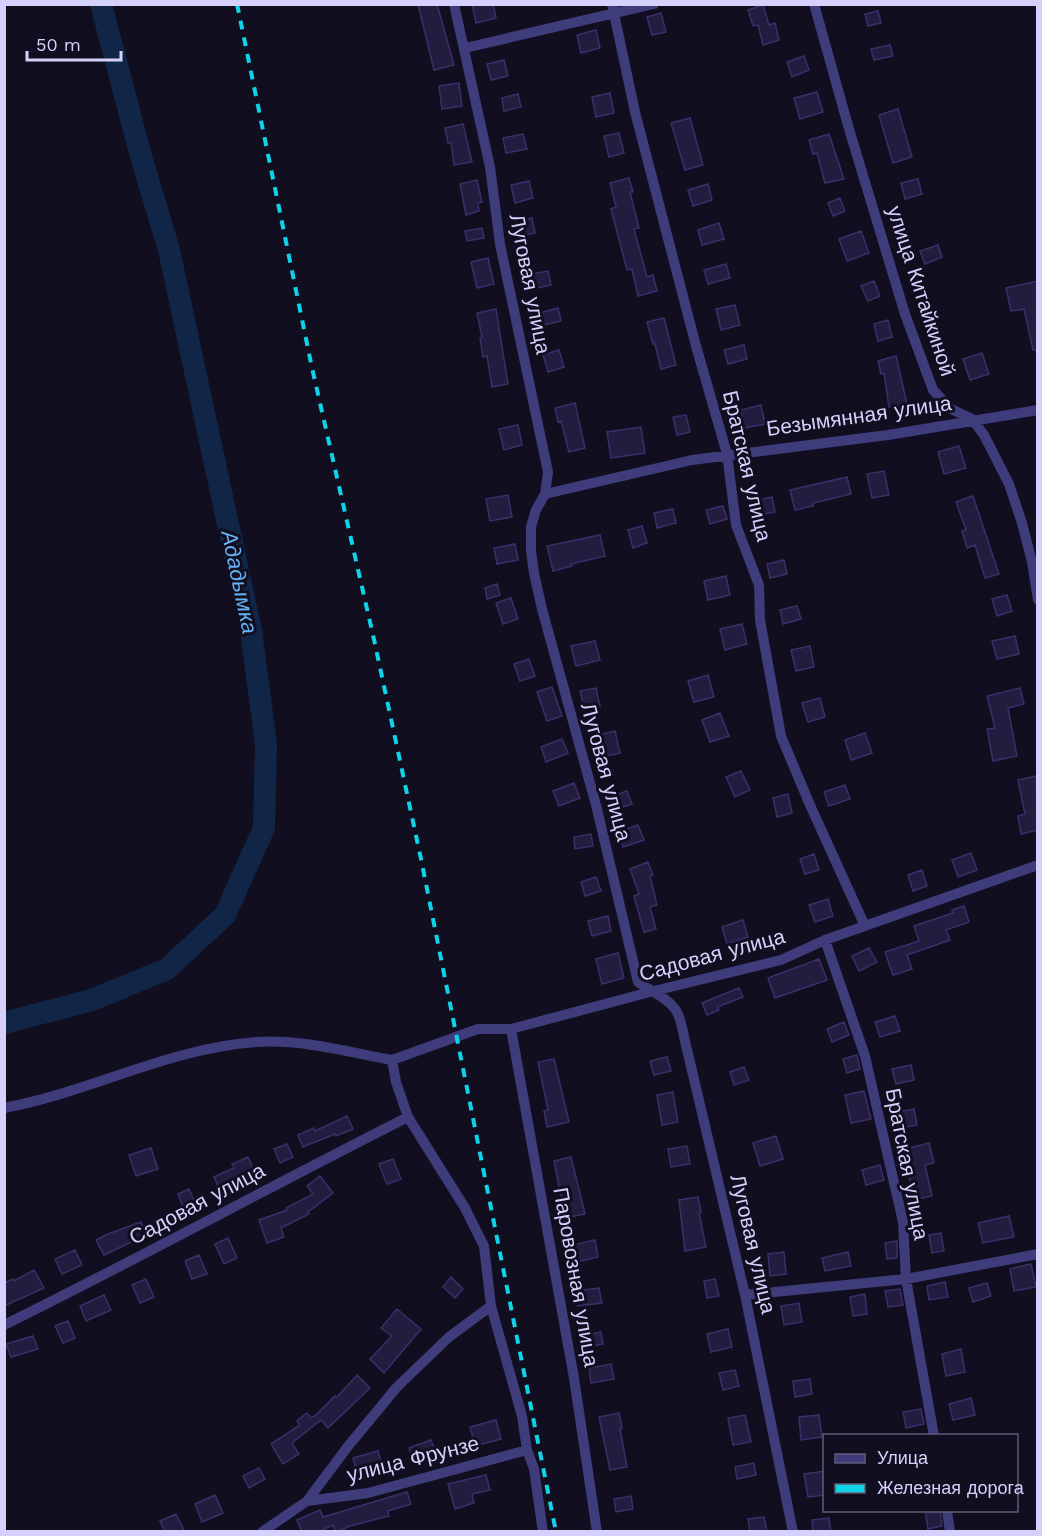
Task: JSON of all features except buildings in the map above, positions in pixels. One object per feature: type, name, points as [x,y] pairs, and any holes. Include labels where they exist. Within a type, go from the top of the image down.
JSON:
[{"type":"street","name":"Луговая улица","points":[[454,4],[490,167],[500,244],[548,472],[545,494],[536,510],[531,527],[534,573],[596,805],[638,982],[667,1001],[677,1012],[745,1295],[793,1532]]},
{"type":"street","points":[[465,48],[613,9],[654,4]]},
{"type":"street","name":"улица Китайкиной","points":[[814,4],[849,129],[899,292],[933,390],[951,409],[972,419],[984,435],[1009,484],[1022,523],[1038,600]]},
{"type":"street","name":"Братская улица","points":[[613,9],[635,112],[693,335],[727,454],[736,525],[759,585],[760,620],[781,736],[865,926]]},
{"type":"street","name":"Безымянная улица","points":[[545,494],[727,454],[888,435],[972,419],[1038,410]]},
{"type":"street","name":"Садовая улица","points":[[393,1060],[477,1029],[511,1029],[781,960],[825,940],[1038,865]]},
{"type":"street","name":"Братская улица","points":[[825,940],[865,1056],[903,1222],[906,1279],[934,1434]]},
{"type":"street","name":"Паровозная улица","points":[[511,1029],[574,1378],[597,1532]]},
{"type":"street","points":[[4,1108],[63,1094],[203,1049],[257,1042],[296,1042],[393,1060],[396,1082],[408,1117],[465,1208],[484,1246],[491,1306],[522,1416],[527,1450],[534,1469],[543,1532]]},
{"type":"street","name":"Садовая улица","points":[[4,1325],[107,1274],[408,1117]]},
{"type":"street","points":[[745,1295],[906,1279],[1038,1254]]},
{"type":"street","points":[[262,1532],[307,1501],[397,1387],[449,1337],[491,1306]]},
{"type":"street","name":"улица Фрунзе","points":[[307,1501],[368,1493],[527,1450]]},
{"type":"street","points":[[947,1512],[950,1532]]},
{"type":"waterway","name":"Ададымка","points":[[4,1023],[92,1000],[167,969],[225,915],[264,828],[266,744],[251,631],[169,250],[140,153],[101,4]]},
{"type":"railway","points":[[237,4],[312,368],[421,859],[556,1532]]}]
